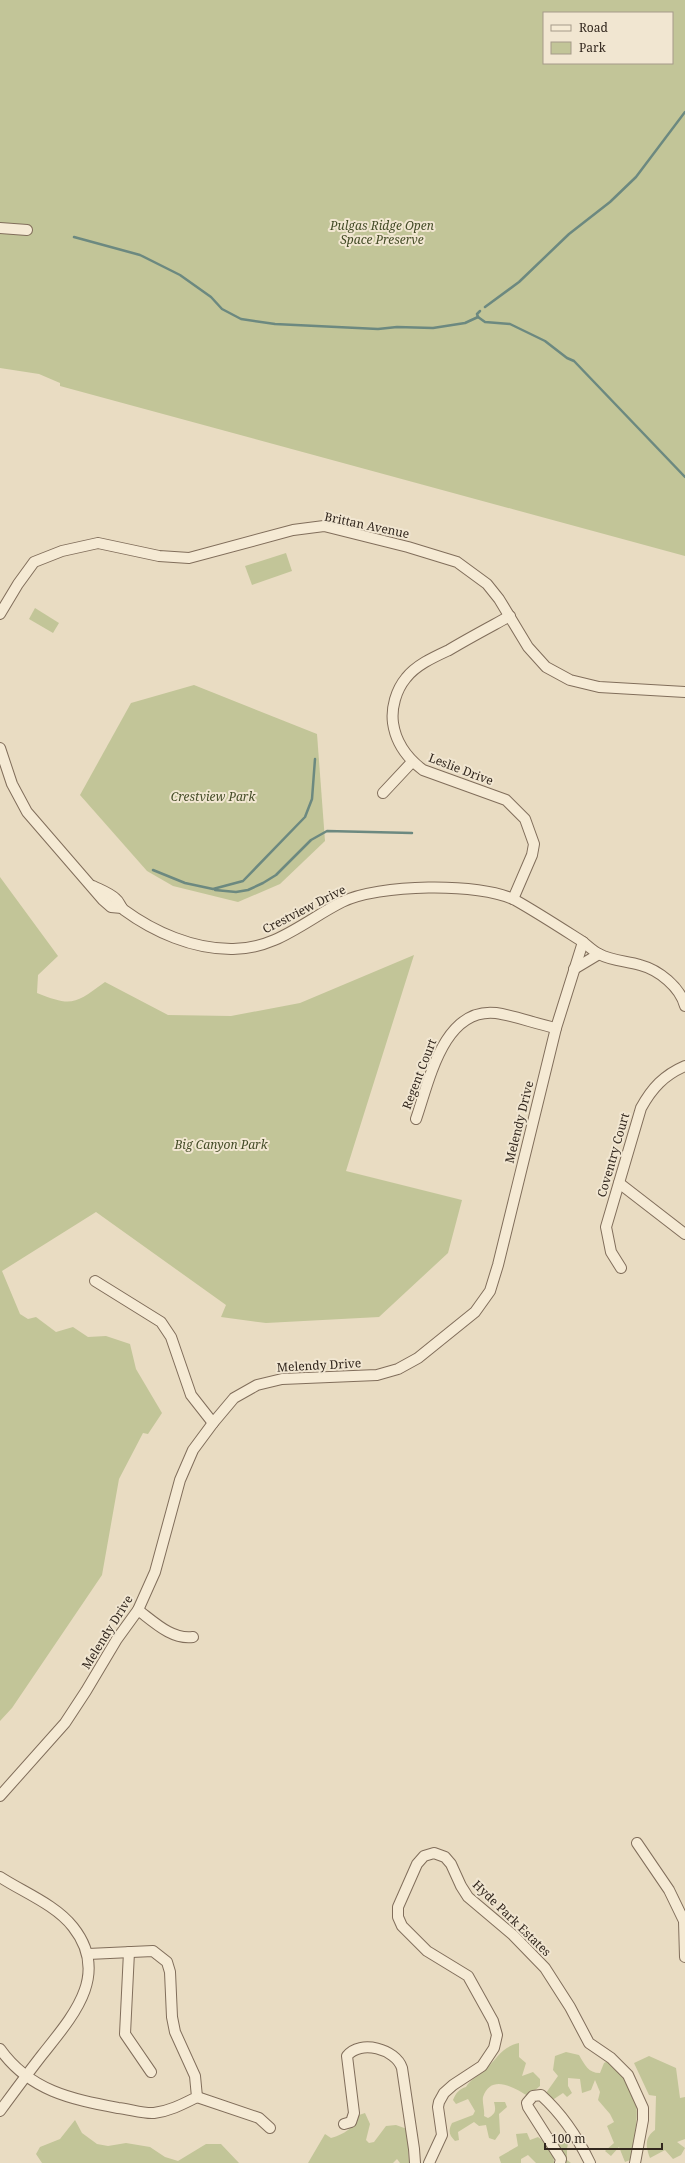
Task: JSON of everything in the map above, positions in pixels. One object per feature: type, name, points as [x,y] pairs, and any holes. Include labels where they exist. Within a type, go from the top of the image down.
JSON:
[{"type":"street","points":[[0,228],[27,230]]},
{"type":"street","name":"Brittan Avenue","points":[[0,614],[18,584],[34,562],[62,551],[98,544],[160,556],[189,558],[293,530],[324,526],[408,547],[457,562],[487,584],[510,616],[528,647],[546,667],[570,680],[599,687],[685,692]]},
{"type":"street","name":"Leslie Drive","points":[[510,616],[423,664],[406,677],[396,693],[392,716],[394,734],[402,749],[412,762],[423,770],[506,800],[526,819],[534,844],[532,855],[513,900]]},
{"type":"street","name":"Crestview Drive","points":[[0,748],[12,784],[28,812],[93,886],[103,900],[111,907],[122,908],[146,925],[194,945],[231,949],[252,948],[271,942],[302,927],[344,901],[366,894],[435,888],[474,889],[513,900],[583,942],[599,954],[642,965],[653,970],[674,987],[685,1006]]},
{"type":"street","points":[[383,793],[412,762]]},
{"type":"street","name":"Melendy Drive","points":[[0,1796],[65,1723],[117,1639],[138,1610],[155,1572],[180,1480],[193,1450],[213,1422],[234,1398],[257,1385],[282,1379],[377,1375],[398,1369],[418,1358],[475,1312],[490,1291],[498,1265],[556,1028],[583,942]]},
{"type":"street","points":[[574,969],[599,954]]},
{"type":"street","name":"Regent Court","points":[[416,1119],[442,1048],[451,1032],[466,1019],[495,1013],[556,1028]]},
{"type":"street","name":"Coventry Court","points":[[621,1268],[611,1252],[606,1227],[641,1108],[650,1091],[662,1079],[685,1066]]},
{"type":"street","points":[[619,1182],[685,1234]]},
{"type":"street","points":[[94,1281],[161,1322],[171,1337],[191,1395],[213,1422]]},
{"type":"street","points":[[138,1610],[170,1633],[185,1638],[193,1637]]},
{"type":"street","points":[[637,1843],[669,1890],[684,1921],[685,1957]]},
{"type":"street","name":"Hyde Park Estates","points":[[429,2163],[442,2135],[438,2107],[439,2102],[444,2093],[454,2084],[482,2066],[494,2048],[497,2035],[493,2020],[468,1976],[427,1951],[402,1926],[398,1917],[398,1907],[417,1864],[424,1856],[434,1853],[441,1855],[451,1864],[460,1886],[468,1897],[513,1935],[545,1968],[570,2007],[589,2043],[611,2058],[628,2075],[643,2108],[643,2120],[635,2163]]},
{"type":"street","points":[[0,1877],[54,1910],[72,1926],[84,1944],[88,1954],[87,1984],[82,2000],[75,2013],[26,2075],[0,2111]]},
{"type":"street","points":[[88,1954],[153,1951],[167,1962],[170,1972],[172,2017],[175,2032],[195,2076],[197,2097]]},
{"type":"street","points":[[129,1952],[125,2034],[151,2072]]},
{"type":"street","points":[[344,2124],[351,2122],[354,2113],[347,2056],[355,2048],[372,2048],[384,2051],[397,2057],[402,2068],[403,2088],[414,2149],[415,2163]]},
{"type":"street","points":[[0,2049],[8,2061],[47,2090],[75,2100],[153,2113],[172,2110],[197,2097],[259,2118],[270,2128]]},
{"type":"street","points":[[560,2163],[561,2159],[528,2107],[527,2103],[533,2096],[541,2095],[547,2100],[575,2133],[590,2163]]},
{"type":"green space","name":"Pulgas Ridge Open Space Preserve","points":[[0,0],[685,0],[685,556],[60,386],[60,383],[39,374],[0,368]]},
{"type":"green space","points":[[286,553],[292,571],[252,585],[245,566]]},
{"type":"green space","points":[[35,608],[59,623],[53,633],[29,619]]},
{"type":"green space","name":"Crestview Park","points":[[194,685],[317,734],[325,841],[280,884],[238,902],[173,886],[147,871],[80,795],[131,703]]},
{"type":"green space","name":"Big Canyon Park","points":[[0,877],[58,956],[38,975],[37,993],[58,1000],[73,1001],[80,999],[105,982],[168,1015],[231,1016],[300,1003],[414,955],[346,1171],[462,1200],[448,1253],[379,1317],[266,1323],[221,1317],[226,1305],[96,1212],[2,1271],[20,1314],[28,1319],[36,1317],[56,1332],[73,1327],[88,1337],[106,1336],[130,1344],[136,1369],[162,1413],[148,1434],[143,1433],[119,1479],[102,1575],[12,1708],[0,1721]]},
{"type":"green space","points":[[519,2043],[519,2057],[526,2063],[522,2076],[533,2072],[540,2079],[540,2086],[528,2096],[517,2089],[504,2084],[492,2086],[487,2090],[483,2097],[484,2116],[488,2118],[494,2113],[494,2102],[505,2102],[507,2107],[499,2114],[500,2133],[495,2140],[489,2138],[486,2125],[479,2126],[474,2122],[458,2132],[459,2140],[455,2141],[451,2137],[450,2133],[452,2123],[473,2115],[475,2111],[468,2099],[456,2104],[453,2100],[457,2093],[485,2070],[504,2050]]},
{"type":"green space","points":[[566,2052],[579,2055],[587,2068],[596,2073],[600,2073],[604,2063],[608,2061],[621,2072],[630,2085],[634,2095],[637,2117],[630,2160],[625,2162],[619,2147],[611,2156],[605,2151],[614,2143],[607,2126],[614,2122],[610,2114],[598,2100],[600,2092],[595,2080],[591,2090],[582,2093],[580,2079],[568,2078],[568,2086],[572,2093],[567,2097],[563,2093],[551,2101],[546,2093],[558,2076],[553,2070],[555,2056]]},
{"type":"green space","points":[[649,2056],[676,2068],[680,2098],[685,2097],[685,2139],[677,2142],[685,2148],[681,2155],[673,2159],[665,2150],[650,2158],[648,2150],[647,2143],[649,2136],[655,2130],[656,2096],[649,2095],[634,2063]]},
{"type":"green space","points":[[365,2113],[370,2124],[366,2140],[369,2143],[374,2142],[386,2126],[396,2125],[407,2129],[409,2163],[400,2163],[397,2159],[393,2163],[308,2163],[325,2134],[331,2138],[340,2135],[354,2124],[359,2115]]},
{"type":"green space","points":[[75,2120],[82,2133],[97,2144],[108,2146],[126,2143],[150,2147],[165,2157],[178,2161],[206,2144],[221,2144],[239,2163],[42,2163],[36,2154],[40,2147],[60,2139]]},
{"type":"green space","points":[[568,2131],[571,2134],[567,2148],[567,2160],[571,2163],[564,2163],[558,2146]]},
{"type":"green space","points":[[527,2133],[530,2140],[538,2137],[545,2142],[552,2151],[554,2163],[536,2163],[528,2155],[521,2159],[521,2163],[501,2163],[499,2157],[518,2146],[516,2134]]},
{"type":"waterway","points":[[485,307],[519,282],[569,234],[610,202],[636,177],[685,112]]},
{"type":"waterway","points":[[74,237],[140,255],[180,275],[211,297],[222,309],[241,319],[275,324],[378,329],[397,327],[433,328],[465,323],[478,317]]},
{"type":"waterway","points":[[478,317],[477,314],[480,311]]},
{"type":"waterway","points":[[478,317],[485,322],[510,324],[545,341],[567,358],[574,361],[685,477]]},
{"type":"waterway","points":[[153,870],[185,883],[213,889],[243,881],[305,817],[312,799],[315,759]]},
{"type":"waterway","points":[[215,890],[236,892],[248,890],[263,883],[276,875],[311,840],[327,831],[412,833]]}]
